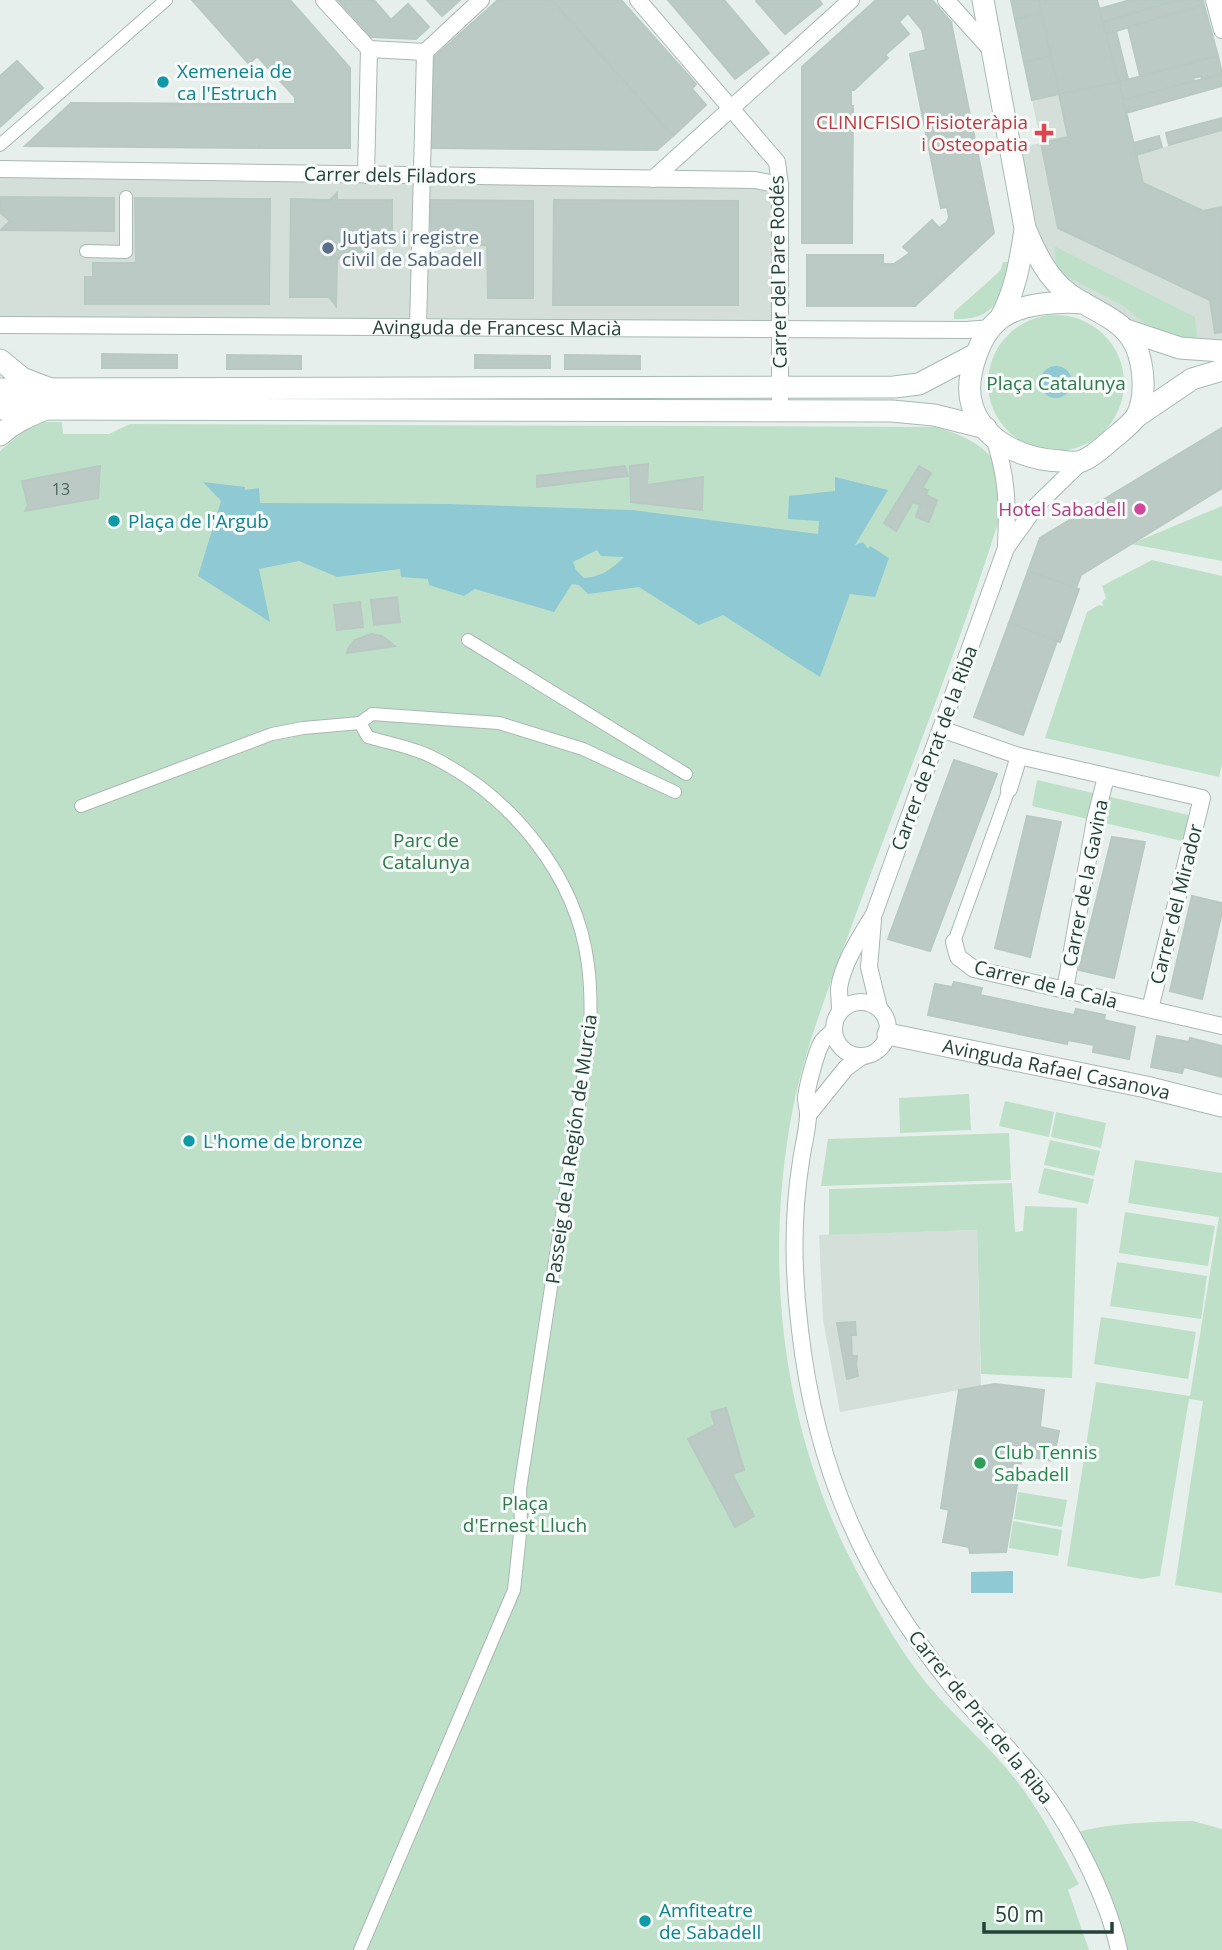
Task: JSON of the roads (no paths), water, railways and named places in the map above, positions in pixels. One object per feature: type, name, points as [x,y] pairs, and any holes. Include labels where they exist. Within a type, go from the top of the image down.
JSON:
[{"type":"main road","points":[[983,0],[1025,228],[1042,263],[1068,294],[1106,314],[1126,330],[1180,348],[1222,351]]},
{"type":"main road","points":[[1025,228],[1012,296],[976,354],[970,374],[972,406],[1000,443],[1027,456],[1081,461],[1101,449],[1136,417],[1192,379],[1222,370]]},
{"type":"main road","points":[[997,323],[1029,307],[1084,303]]},
{"type":"main road","points":[[1126,330],[1138,352],[1143,374],[1142,396],[1136,417]]},
{"type":"main road","points":[[7,398],[22,379],[48,399],[906,386],[919,384],[976,354]]},
{"type":"main road","points":[[7,398],[919,412],[990,432]]},
{"type":"main road","name":"Avinguda Rafael Casanova","points":[[888,1034],[1146,1087],[1222,1106]]},
{"type":"street","points":[[0,145],[166,0]]},
{"type":"street","points":[[324,0],[369,49],[366,175]]},
{"type":"street","points":[[418,327],[425,52],[481,0]]},
{"type":"street","name":"Carrer del Pare Rodés","points":[[638,0],[776,162],[780,185],[780,410]]},
{"type":"street","points":[[653,179],[851,0]]},
{"type":"street","points":[[946,0],[993,52]]},
{"type":"street","points":[[1214,0],[1222,30]]},
{"type":"street","points":[[369,49],[425,52]]},
{"type":"street","name":"Carrer dels Filadors","points":[[0,169],[755,180],[780,185]]},
{"type":"street","points":[[86,251],[126,252],[126,197]]},
{"type":"street","name":"Avinguda de Francesc Macià","points":[[0,325],[966,330],[997,323]]},
{"type":"street","points":[[990,432],[1003,461],[1007,491],[1006,548]]},
{"type":"street","points":[[1006,548],[1036,506],[1081,461]]},
{"type":"street","name":"Carrer de Prat de la Riba","points":[[840,1011],[839,987],[852,951],[873,914],[1006,548]]},
{"type":"street","points":[[468,640],[686,774]]},
{"type":"street","points":[[81,806],[272,734],[303,728],[360,723],[372,714],[499,723],[583,749],[675,792]]},
{"type":"street","name":"Passeig de la Región de Murcia","points":[[360,723],[369,737],[427,755],[455,770],[499,803],[521,824],[563,883],[579,926],[588,963],[592,1003],[590,1034],[520,1489],[514,1590],[360,1950]]},
{"type":"street","points":[[941,729],[1019,756],[1106,777]]},
{"type":"street","name":"Carrer de la Cala","points":[[1019,756],[954,942],[958,957],[974,969],[1222,1026]]},
{"type":"street","name":"Carrer del Mirador","points":[[1106,777],[1202,798],[1150,1009]]},
{"type":"street","name":"Carrer de la Gavina","points":[[1065,990],[1095,820],[1106,777]]},
{"type":"street","name":"Carrer de Prat de la Riba","points":[[873,914],[869,967],[878,1008]]},
{"type":"street","points":[[808,1115],[846,1068],[861,1057],[876,1053],[882,1048],[888,1034],[885,1015],[878,1008],[855,1002],[840,1011],[833,1031],[839,1046],[845,1052],[861,1057]]},
{"type":"street","name":"Carrer de Prat de la Riba","points":[[833,1031],[822,1042],[806,1097],[808,1115],[797,1186],[794,1238],[796,1293],[804,1366],[831,1479],[866,1556],[899,1615],[954,1689],[1037,1782],[1060,1815],[1087,1864],[1119,1950]]},
{"type":"water","points":[[1056,366],[1067,371],[1072,382],[1067,393],[1056,398],[1045,393],[1040,382],[1045,371]]},
{"type":"water","points":[[835,477],[888,490],[855,545],[863,542],[868,549],[870,546],[889,558],[875,597],[850,594],[820,677],[723,615],[699,625],[639,587],[588,594],[579,585],[572,584],[554,612],[475,589],[464,596],[429,585],[428,579],[401,577],[400,569],[337,577],[299,561],[259,569],[270,622],[198,576],[221,501],[203,482],[245,487],[245,490],[259,488],[260,503],[448,504],[632,510],[818,534],[819,521],[788,519],[789,496],[835,491]],"holes":[[[597,550],[601,556],[624,557],[611,569],[596,576],[584,578],[576,570],[573,562]]]},
{"type":"water","points":[[1013,1571],[1013,1593],[971,1593],[971,1572]]},
{"type":"place","name":"Xemeneia de ca l'Estruch","points":[[163,82]]},
{"type":"place","name":"CLINICFISIO Fisioteràpia i Osteopatia","points":[[1044,133]]},
{"type":"place","name":"Jutjats i registre civil de Sabadell","points":[[328,248]]},
{"type":"place","name":"Hotel Sabadell","points":[[1140,509]]},
{"type":"place","name":"Plaça de l'Argub","points":[[114,521]]},
{"type":"place","name":"L'home de bronze","points":[[189,1141]]},
{"type":"place","name":"Club Tennis Sabadell","points":[[980,1463]]},
{"type":"place","name":"Amfiteatre de Sabadell","points":[[645,1921]]},
{"type":"park label","name":"Plaça Catalunya","points":[[1056,383]]},
{"type":"park label","name":"Parc de Catalunya","points":[[426,851]]},
{"type":"park label","name":"Plaça d'Ernest Lluch","points":[[525,1514]]}]
